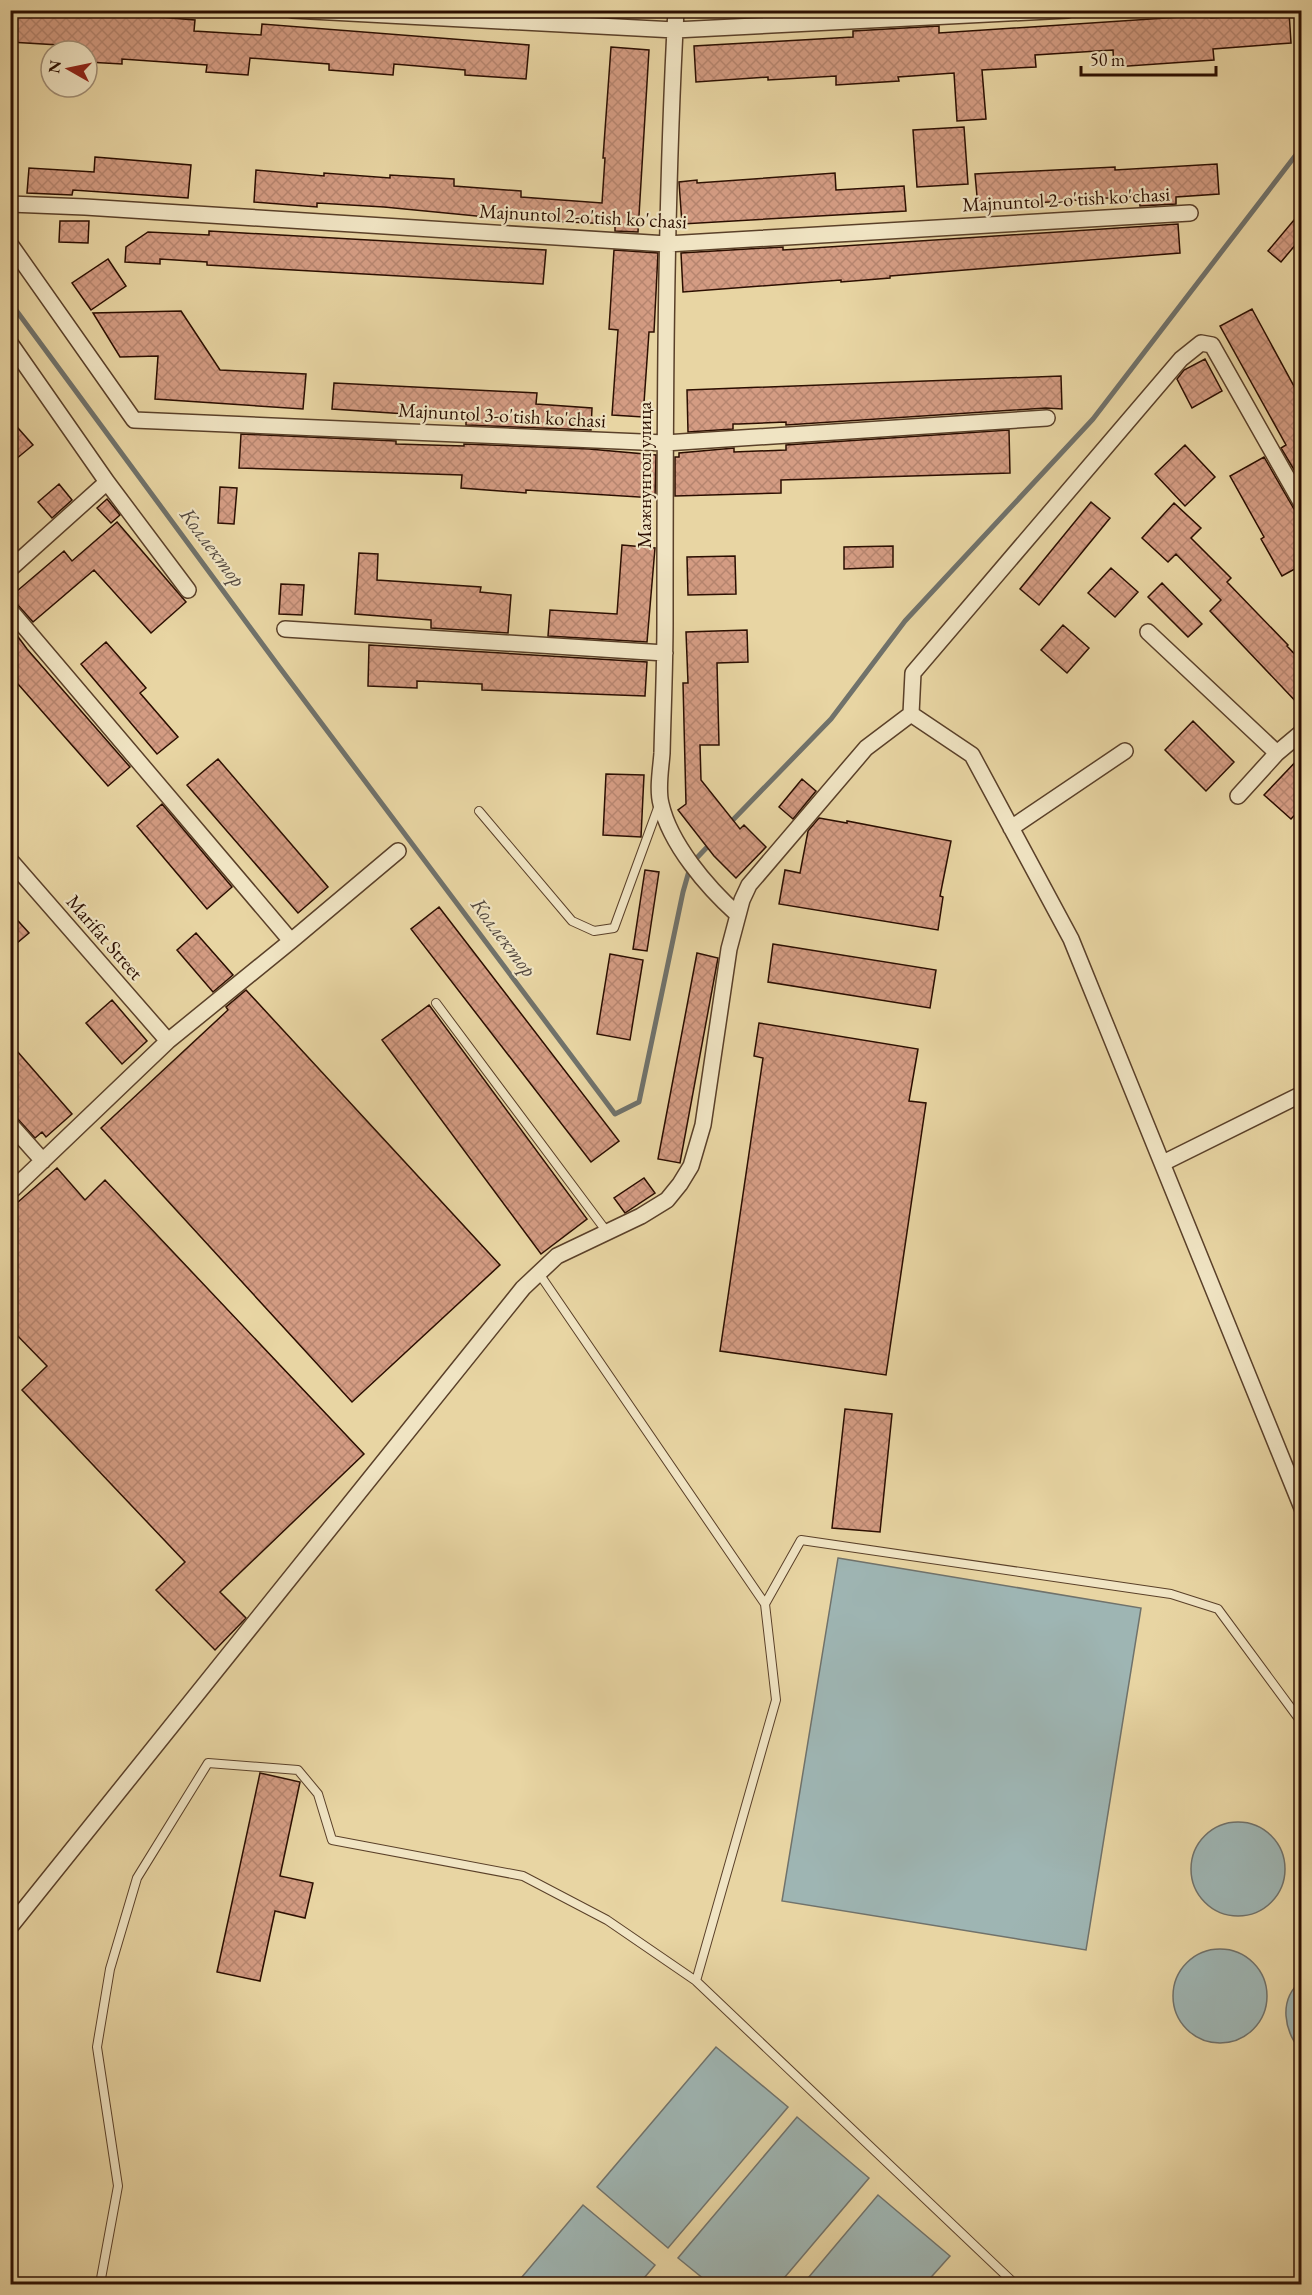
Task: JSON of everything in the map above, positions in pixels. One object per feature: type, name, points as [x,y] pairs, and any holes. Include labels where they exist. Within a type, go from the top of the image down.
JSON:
[{"type":"street","points":[[292,10],[675,30],[1068,10]]},
{"type":"street","name":"Мажнунтол улица","points":[[676,10],[667,244],[665,653],[660,802],[669,827],[692,863],[713,893],[736,914]]},
{"type":"street","name":"Majnuntol 2-o'tish ko'chasi","points":[[10,204],[667,244],[1190,213]]},
{"type":"street","name":"Majnuntol 3-o'tish ko'chasi","points":[[10,244],[134,420],[665,443],[1047,418]]},
{"type":"street","points":[[911,714],[913,673],[1181,359],[1201,343],[1212,345],[1302,504]]},
{"type":"street","points":[[10,344],[107,482],[188,590]]},
{"type":"street","points":[[10,569],[107,482]]},
{"type":"street","points":[[10,610],[291,941]]},
{"type":"street","points":[[285,629],[665,653]]},
{"type":"street","points":[[1148,632],[1276,753]]},
{"type":"street","points":[[911,714],[972,756],[1071,939],[1302,1508]]},
{"type":"street","points":[[10,1927],[523,1288],[558,1256],[667,1200],[680,1184],[691,1166],[703,1125],[729,949],[736,914],[749,885],[866,748],[911,714]]},
{"type":"street","points":[[1238,796],[1276,753],[1302,732]]},
{"type":"street","points":[[1011,828],[1125,750]]},
{"type":"street","points":[[10,1192],[168,1041],[398,851]]},
{"type":"street","name":"Marifat Street","points":[[10,860],[168,1041]]},
{"type":"street","points":[[1163,1163],[1302,1094]]},
{"type":"street","points":[[10,1124],[43,1161]]},
{"type":"lane","points":[[479,811],[572,921],[594,931],[614,928],[660,802]]},
{"type":"lane","points":[[436,1003],[607,1232]]},
{"type":"lane","points":[[538,1272],[765,1604],[776,1700],[696,1981]]},
{"type":"lane","points":[[765,1604],[801,1540],[1171,1594],[1218,1609],[1302,1723]]},
{"type":"lane","points":[[100,2284],[118,2186],[97,2047],[110,1970],[138,1878],[208,1763],[298,1770],[318,1794],[332,1840],[523,1876],[607,1920],[696,1981],[1015,2284]]},
{"type":"water","points":[[838,1558],[1141,1608],[1086,1950],[782,1901]]},
{"type":"water","points":[[1229,1822],[1247,1822],[1272,1835],[1282,1851],[1285,1869],[1282,1887],[1272,1903],[1247,1916],[1229,1916],[1204,1903],[1191,1878],[1191,1860],[1204,1835]]},
{"type":"water","points":[[1211,1949],[1229,1949],[1254,1962],[1264,1978],[1267,1996],[1264,2014],[1254,2030],[1229,2043],[1211,2043],[1186,2030],[1173,2005],[1173,1987],[1186,1962]]},
{"type":"water","points":[[1301,1981],[1301,2051],[1287,2025],[1286,2006],[1289,1997]]},
{"type":"water","points":[[716,2047],[788,2107],[668,2248],[597,2187]]},
{"type":"water","points":[[797,2117],[869,2178],[779,2284],[710,2284],[678,2258]]},
{"type":"water","points":[[878,2195],[950,2256],[925,2284],[803,2284]]},
{"type":"water","points":[[583,2205],[655,2265],[639,2284],[516,2284]]},
{"type":"building","points":[[10,10],[73,10],[195,20],[194,31],[261,35],[262,24],[529,45],[526,79],[465,75],[465,70],[394,64],[393,75],[329,70],[329,64],[250,58],[248,75],[206,72],[207,65],[122,59],[122,64],[99,63],[99,39],[39,39],[39,44],[10,42]]},
{"type":"building","points":[[1289,12],[1291,43],[1213,49],[1214,60],[1114,67],[1113,50],[1035,55],[1036,67],[982,70],[986,119],[957,121],[954,73],[898,77],[899,81],[836,85],[836,76],[768,80],[768,77],[696,82],[694,46],[853,37],[853,31],[939,26],[939,33]]},
{"type":"building","points":[[611,47],[649,50],[638,232],[615,231],[615,224],[519,220],[384,207],[317,203],[317,207],[254,202],[256,170],[324,176],[324,173],[390,178],[390,175],[454,179],[454,186],[521,191],[521,197],[602,203]]},
{"type":"building","points":[[964,127],[968,184],[917,187],[913,130]]},
{"type":"building","points":[[95,157],[191,165],[188,198],[73,190],[72,195],[27,193],[29,168],[94,172]]},
{"type":"building","points":[[1217,164],[1219,194],[1176,197],[1176,204],[1140,206],[1139,197],[1122,197],[978,207],[975,174]]},
{"type":"building","points":[[835,173],[836,190],[904,186],[906,211],[682,224],[679,182],[697,180],[697,183]]},
{"type":"building","points":[[1294,220],[1302,227],[1302,237],[1281,262],[1268,251]]},
{"type":"building","points":[[60,221],[89,221],[88,243],[59,242]]},
{"type":"building","points":[[1178,224],[1180,253],[890,276],[890,278],[841,282],[841,280],[683,292],[681,253],[783,247],[783,250]]},
{"type":"building","points":[[209,231],[546,250],[543,284],[207,265],[207,262],[160,259],[160,264],[125,262],[126,247],[148,232],[209,235]]},
{"type":"building","points":[[614,250],[658,253],[654,332],[649,332],[643,417],[612,415],[618,330],[609,329]]},
{"type":"building","points":[[108,259],[126,286],[91,310],[72,283]]},
{"type":"building","points":[[1252,309],[1302,401],[1302,483],[1281,448],[1286,445],[1220,326]]},
{"type":"building","points":[[181,311],[220,370],[306,374],[303,409],[155,399],[158,356],[120,357],[93,313]]},
{"type":"building","points":[[1205,359],[1222,391],[1192,408],[1177,379],[1184,370]]},
{"type":"building","points":[[1061,376],[1062,409],[1046,408],[786,425],[786,422],[733,424],[733,429],[688,432],[687,390]]},
{"type":"building","points":[[334,383],[537,393],[536,404],[592,408],[591,430],[466,425],[466,418],[332,409]]},
{"type":"building","points":[[10,419],[33,445],[10,464]]},
{"type":"building","points":[[1009,430],[1010,473],[781,480],[781,493],[675,496],[675,457],[679,457],[679,453],[734,448],[734,452],[786,450],[786,445]]},
{"type":"building","points":[[241,434],[396,441],[396,444],[589,449],[656,455],[655,498],[461,488],[462,475],[239,468]]},
{"type":"building","points":[[1185,445],[1215,477],[1185,506],[1155,474]]},
{"type":"building","points":[[1264,457],[1294,509],[1302,514],[1302,565],[1282,576],[1261,539],[1264,537],[1230,476]]},
{"type":"building","points":[[59,484],[72,500],[52,518],[38,502]]},
{"type":"building","points":[[220,487],[237,488],[234,524],[218,523]]},
{"type":"building","points":[[107,499],[120,515],[111,523],[97,508]]},
{"type":"building","points":[[1091,502],[1110,518],[1039,605],[1020,589]]},
{"type":"building","points":[[1174,503],[1201,528],[1191,538],[1231,578],[1227,582],[1302,662],[1302,708],[1210,611],[1221,600],[1176,554],[1168,562],[1142,538]]},
{"type":"building","points":[[117,522],[186,602],[151,633],[94,570],[33,622],[17,604],[10,601],[10,597],[64,551],[72,561]]},
{"type":"building","points":[[622,545],[655,548],[647,642],[548,636],[550,610],[617,614]]},
{"type":"building","points":[[893,546],[893,567],[844,569],[844,547]]},
{"type":"building","points":[[359,553],[378,554],[377,580],[481,587],[480,592],[511,595],[508,633],[431,628],[431,620],[355,614]]},
{"type":"building","points":[[735,556],[736,594],[688,595],[687,557]]},
{"type":"building","points":[[1111,568],[1138,592],[1115,617],[1088,593]]},
{"type":"building","points":[[1162,583],[1202,624],[1188,637],[1148,597]]},
{"type":"building","points":[[281,584],[304,585],[302,615],[279,614]]},
{"type":"building","points":[[1063,625],[1089,648],[1067,673],[1041,650]]},
{"type":"building","points":[[10,626],[27,649],[130,767],[108,786],[10,675]]},
{"type":"building","points":[[747,630],[748,662],[717,663],[719,745],[700,745],[701,780],[740,829],[744,825],[766,847],[736,878],[714,856],[678,810],[686,804],[683,683],[688,683],[686,632]]},
{"type":"building","points":[[106,642],[146,688],[140,693],[178,737],[157,754],[81,664]]},
{"type":"building","points":[[369,645],[647,662],[645,696],[482,690],[482,684],[417,681],[417,688],[368,686]]},
{"type":"building","points":[[1193,721],[1234,762],[1206,791],[1165,750]]},
{"type":"building","points":[[1302,755],[1302,807],[1291,819],[1264,795]]},
{"type":"building","points":[[218,759],[328,887],[298,913],[187,785]]},
{"type":"building","points":[[606,774],[644,775],[641,837],[603,835]]},
{"type":"building","points":[[802,779],[816,791],[793,819],[779,807]]},
{"type":"building","points":[[162,804],[232,887],[207,909],[137,826]]},
{"type":"building","points":[[819,818],[847,823],[847,821],[951,841],[940,896],[943,897],[938,930],[779,904],[785,870],[800,873],[808,831]]},
{"type":"building","points":[[645,870],[659,872],[647,951],[633,949]]},
{"type":"building","points":[[439,907],[619,1141],[591,1162],[411,929]]},
{"type":"building","points":[[10,912],[29,933],[10,949]]},
{"type":"building","points":[[196,933],[233,975],[213,992],[177,950]]},
{"type":"building","points":[[773,944],[936,970],[930,1008],[768,982]]},
{"type":"building","points":[[697,953],[718,958],[680,1163],[658,1159]]},
{"type":"building","points":[[610,954],[643,960],[630,1040],[597,1034]]},
{"type":"building","points":[[246,990],[500,1265],[352,1402],[101,1128],[228,1010],[226,1007]]},
{"type":"building","points":[[112,1000],[147,1041],[122,1064],[86,1023]]},
{"type":"building","points":[[429,1005],[587,1219],[541,1254],[382,1040]]},
{"type":"building","points":[[759,1023],[918,1049],[909,1101],[926,1103],[886,1375],[720,1351],[763,1058],[754,1056]]},
{"type":"building","points":[[10,1043],[72,1114],[46,1137],[42,1132],[35,1138],[17,1118],[10,1115]]},
{"type":"building","points":[[57,1168],[85,1200],[105,1180],[364,1454],[220,1592],[246,1618],[215,1650],[156,1590],[185,1562],[22,1390],[47,1366],[10,1328],[10,1209]]},
{"type":"building","points":[[644,1178],[655,1193],[625,1213],[614,1198]]},
{"type":"building","points":[[845,1409],[892,1414],[880,1532],[832,1528]]},
{"type":"building","points":[[260,1773],[300,1782],[280,1876],[313,1883],[305,1918],[275,1911],[260,1981],[217,1972]]},
{"type":"waterway","points":[[728,825],[831,719],[905,621],[1093,419],[1302,147]]},
{"type":"waterway","name":"Коллектор","points":[[10,302],[280,668],[615,1114],[639,1102],[683,892],[691,864],[711,843]]}]
